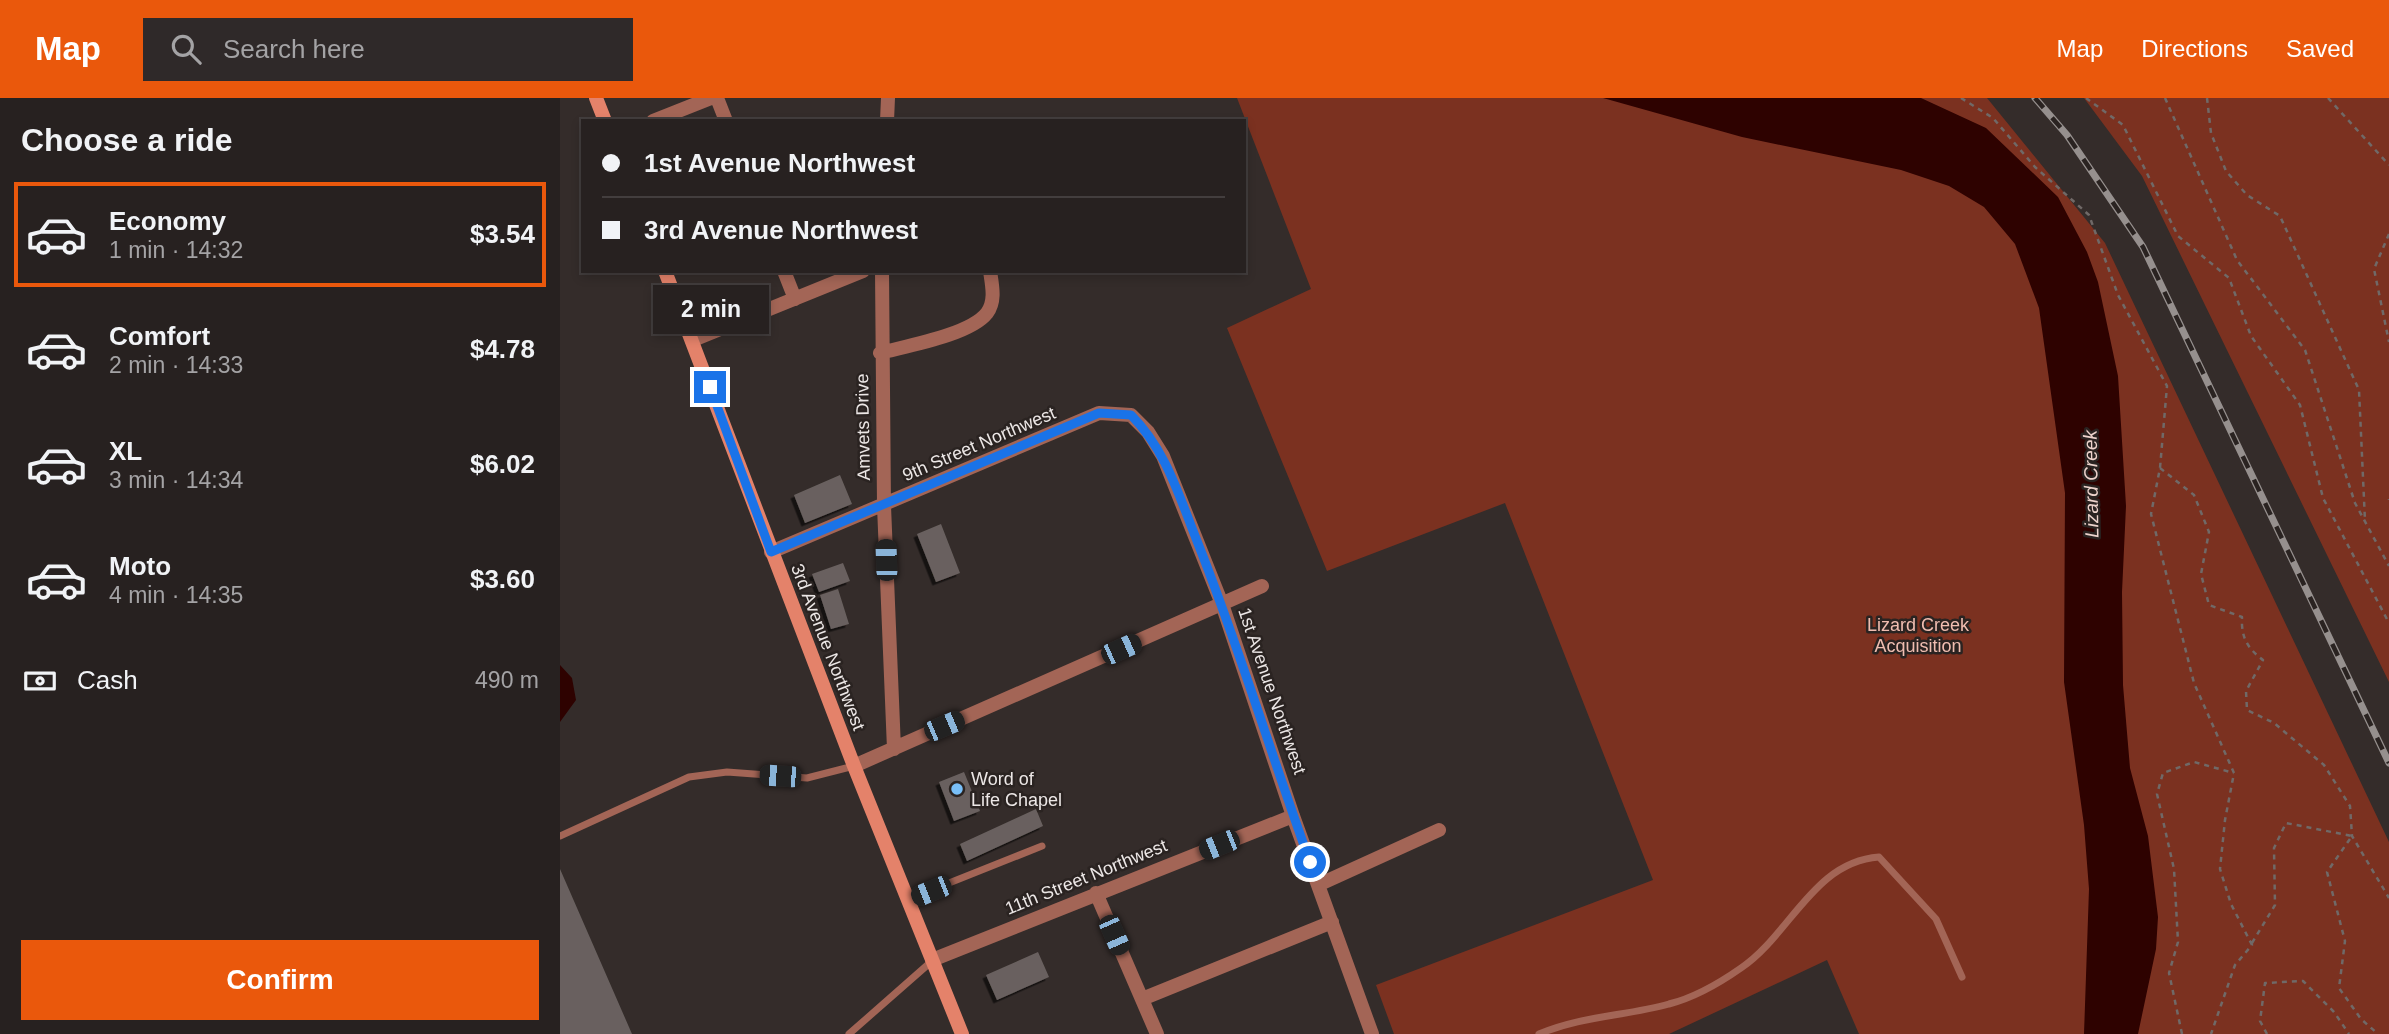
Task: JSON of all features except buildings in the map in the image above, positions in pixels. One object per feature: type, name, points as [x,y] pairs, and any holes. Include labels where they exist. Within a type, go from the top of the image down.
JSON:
[{"type":"main road","points":[[596,98],[604,119]]},
{"type":"main road","name":"3rd Avenue Northwest","points":[[666,273],[854,766],[962,1034]]},
{"type":"street","points":[[658,119],[711,98]]},
{"type":"street","points":[[718,98],[725,119]]},
{"type":"street","points":[[887,119],[888,98]]},
{"type":"street","points":[[785,273],[795,299]]},
{"type":"street","points":[[693,340],[858,273]]},
{"type":"street","name":"Amvets Drive","points":[[881,273],[884,506],[894,749]]},
{"type":"street","points":[[880,353],[974,323],[987,313],[993,295],[990,273]]},
{"type":"street","name":"1st Avenue Northwest","points":[[1086,419],[1099,413],[1131,415],[1148,432],[1163,456],[1222,604],[1293,816],[1372,1034]]},
{"type":"street","name":"9th Street Northwest","points":[[771,552],[1086,419]]},
{"type":"street","points":[[854,766],[1262,586]]},
{"type":"street","name":"11th Street Northwest","points":[[932,960],[1293,816]]},
{"type":"street","points":[[1318,885],[1439,830]]},
{"type":"street","points":[[1096,893],[1157,1034]]},
{"type":"street","points":[[1142,999],[1332,922]]},
{"type":"lane","points":[[560,836],[689,777],[726,772],[807,778],[854,766]]},
{"type":"lane","points":[[909,900],[1042,846]]},
{"type":"lane","points":[[1539,1034],[1564,1023],[1671,1004],[1709,986],[1763,950],[1821,882],[1847,864],[1863,858],[1879,857],[1936,919],[1962,977]]},
{"type":"lane","points":[[849,1034],[932,960]]},
{"type":"path","points":[[1961,98],[1993,118],[2035,167],[2089,215],[2118,295],[2167,386],[2160,468],[2151,514],[2173,609],[2194,683],[2205,702],[2234,773],[2225,820],[2220,869],[2231,904],[2252,945]]},
{"type":"path","points":[[2086,98],[2123,125],[2178,236],[2229,278],[2250,336],[2300,405],[2323,498],[2389,623]]},
{"type":"path","points":[[2165,98],[2237,260],[2305,350],[2355,503],[2389,566]]},
{"type":"path","points":[[2207,98],[2211,134],[2226,171],[2247,195],[2280,216],[2359,390],[2365,523]]},
{"type":"path","points":[[2328,98],[2389,165]]},
{"type":"path","points":[[2389,234],[2374,268],[2389,342]]},
{"type":"path","points":[[2160,468],[2194,495],[2208,532],[2201,574],[2209,606],[2242,617],[2241,636],[2253,653],[2263,660],[2246,691],[2247,710],[2274,723],[2324,765],[2350,806],[2353,836],[2389,898]]},
{"type":"path","points":[[2182,1034],[2169,973],[2178,942],[2174,869],[2157,794],[2163,774],[2194,762],[2234,773]]},
{"type":"path","points":[[2211,1034],[2235,965],[2252,945],[2275,905],[2274,848],[2286,823],[2353,836]]},
{"type":"path","points":[[2353,836],[2328,872],[2345,941],[2339,988],[2361,1019],[2378,1034]]},
{"type":"path","points":[[2267,1034],[2260,1021],[2264,983],[2303,981],[2334,1012],[2349,1034]]},
{"type":"green space","name":"Lizard Creek Acquisition","points":[[1237,98],[1987,98],[2105,243],[2389,842],[2389,1034],[1859,1034],[1827,960],[1669,1034],[1394,1034],[1376,985],[1653,880],[1505,503],[1327,571],[1227,328],[1311,289]]},
{"type":"green space","points":[[2084,98],[2389,98],[2389,682],[2142,176]]},
{"type":"water","name":"Lizard Creek","points":[[1603,98],[1921,98],[1986,128],[2058,197],[2087,252],[2098,282],[2118,376],[2126,506],[2122,592],[2123,685],[2130,768],[2148,836],[2158,917],[2156,949],[2138,1034],[2084,1034],[2089,889],[2084,825],[2064,682],[2065,493],[2039,308],[2015,244],[1984,207],[1949,186],[1901,170],[1742,137]]},
{"type":"water","points":[[560,665],[572,678],[576,700],[560,722]]},
{"type":"railway","points":[[2035,98],[2067,135],[2143,247],[2389,763]]},
{"type":"place","name":"Word of Life Chapel","points":[[957,789]]},
{"type":"route","points":[[710,387],[771,552],[1099,413],[1131,415],[1148,432],[1163,456],[1222,604],[1310,862]]}]
